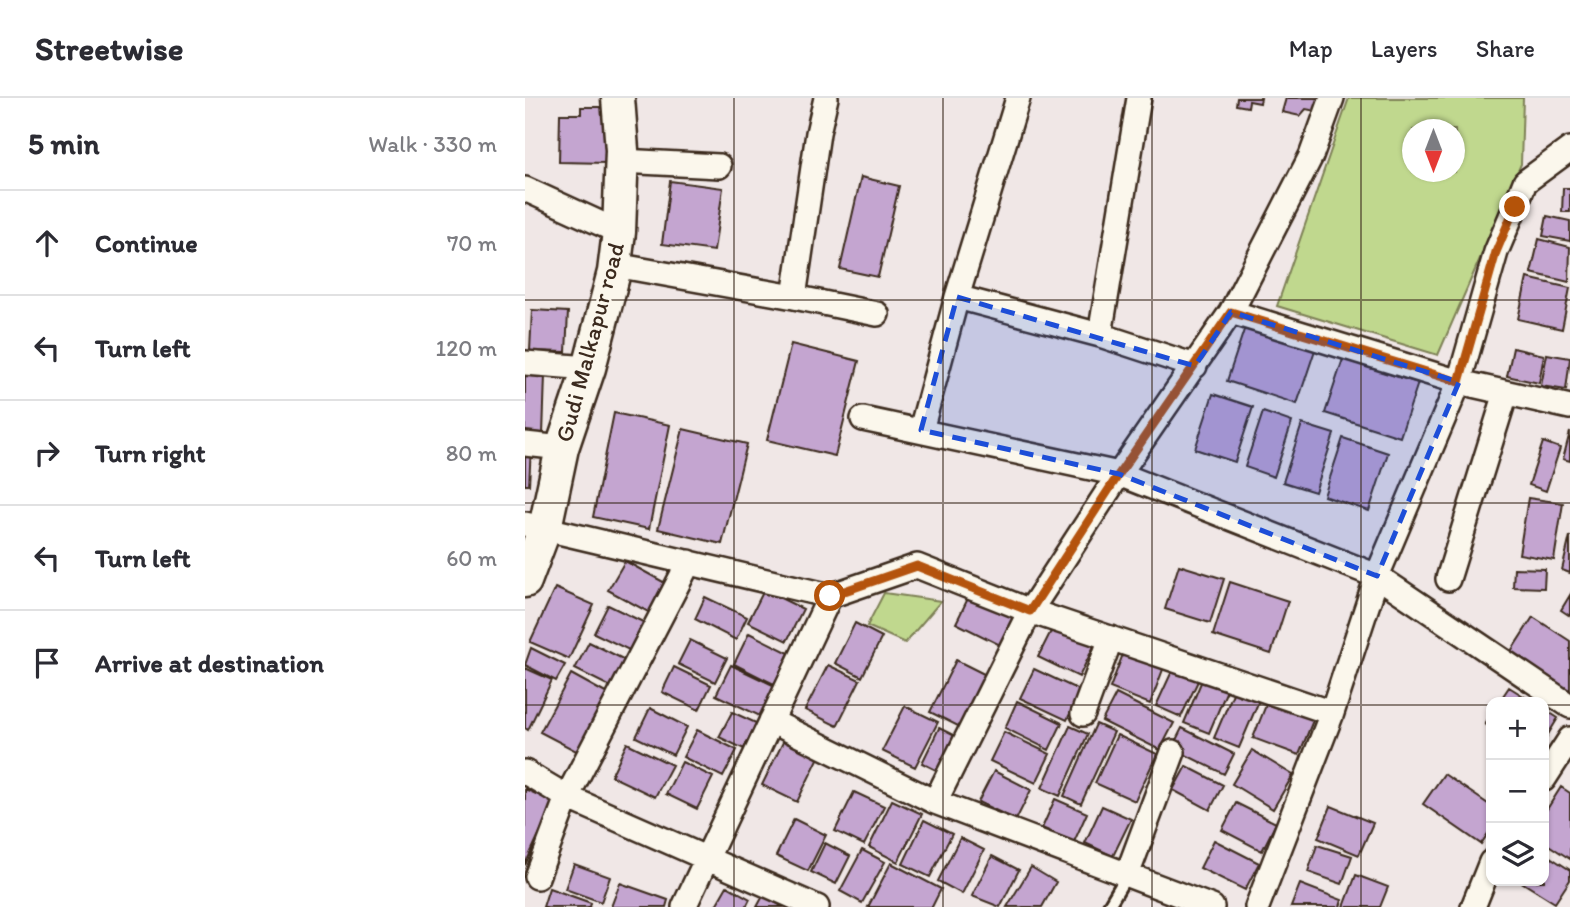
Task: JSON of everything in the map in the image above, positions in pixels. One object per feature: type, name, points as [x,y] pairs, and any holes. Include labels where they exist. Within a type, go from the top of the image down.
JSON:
[{"type":"street","name":"Gudi Malkapur road","points":[[525,581],[535,526],[589,368],[615,265],[619,232],[621,160],[618,98]]},
{"type":"street","points":[[794,297],[818,133],[826,98]]},
{"type":"street","points":[[921,430],[957,297],[1018,98]]},
{"type":"street","points":[[1100,335],[1139,98]]},
{"type":"street","points":[[935,802],[1030,611],[1119,474],[1231,312],[1311,156],[1332,98]]},
{"type":"street","points":[[1257,907],[1332,713],[1377,576],[1459,382],[1496,252],[1525,182],[1570,149]]},
{"type":"street","points":[[621,160],[719,166]]},
{"type":"street","points":[[525,189],[619,232]]},
{"type":"street","points":[[615,265],[877,314]]},
{"type":"street","points":[[957,297],[1100,335],[1195,366]]},
{"type":"street","points":[[1231,312],[1459,382],[1570,407]]},
{"type":"street","points":[[525,363],[589,368]]},
{"type":"street","points":[[1448,579],[1506,393]]},
{"type":"street","points":[[863,419],[1119,474],[1377,576],[1570,706]]},
{"type":"street","points":[[525,444],[562,448]]},
{"type":"street","points":[[535,526],[830,596],[917,566],[1030,611],[1332,713]]},
{"type":"street","points":[[537,877],[567,797],[689,562]]},
{"type":"street","points":[[684,907],[830,596]]},
{"type":"street","points":[[1083,714],[1111,638]]},
{"type":"street","points":[[771,721],[935,802],[1212,907]]},
{"type":"street","points":[[1549,771],[1570,739]]},
{"type":"street","points":[[1127,875],[1173,752]]},
{"type":"street","points":[[525,772],[567,797],[817,907]]},
{"type":"street","points":[[1473,907],[1486,874]]},
{"type":"lane","points":[[1108,907],[1127,875]]},
{"type":"highlighted area","points":[[957,297],[1195,366],[1231,312],[1459,382],[1377,576],[1119,474],[921,430]]},
{"type":"green space","points":[[1349,98],[1523,98],[1521,164],[1438,355],[1277,306]]},
{"type":"green space","points":[[884,593],[941,601],[905,643],[867,626]]},
{"type":"building","points":[[1237,98],[1261,98],[1260,103],[1249,101],[1248,107],[1236,105]]},
{"type":"building","points":[[1286,98],[1319,98],[1316,111],[1306,109],[1300,116],[1282,112]]},
{"type":"building","points":[[581,107],[607,107],[607,163],[559,162],[560,114],[581,114]]},
{"type":"building","points":[[861,177],[899,186],[878,277],[840,269]]},
{"type":"building","points":[[670,181],[723,188],[714,251],[662,244]]},
{"type":"building","points":[[1563,188],[1570,188],[1570,212],[1562,212]]},
{"type":"building","points":[[1547,216],[1570,221],[1570,241],[1543,236]]},
{"type":"building","points":[[1539,239],[1570,247],[1569,282],[1531,273]]},
{"type":"building","points":[[1527,278],[1570,288],[1562,329],[1518,319]]},
{"type":"building","points":[[532,310],[568,312],[566,352],[530,351]]},
{"type":"building","points":[[1245,327],[1315,350],[1297,404],[1227,381]]},
{"type":"building","points":[[791,344],[859,361],[835,456],[767,440]]},
{"type":"building","points":[[1513,348],[1544,355],[1539,383],[1507,376]]},
{"type":"building","points":[[1547,354],[1570,358],[1566,390],[1541,386]]},
{"type":"building","points":[[1343,359],[1418,383],[1400,437],[1325,413]]},
{"type":"building","points":[[525,374],[545,375],[543,435],[525,434]]},
{"type":"building","points":[[1213,394],[1253,407],[1235,462],[1195,449]]},
{"type":"building","points":[[1263,412],[1292,422],[1274,477],[1245,467]]},
{"type":"building","points":[[614,413],[670,425],[649,529],[593,517]]},
{"type":"building","points":[[1302,424],[1334,434],[1315,492],[1283,482]]},
{"type":"building","points":[[683,429],[747,444],[722,544],[658,529]]},
{"type":"building","points":[[1570,432],[1570,461],[1563,459]]},
{"type":"building","points":[[1343,438],[1388,453],[1369,511],[1324,496]]},
{"type":"building","points":[[1543,442],[1560,448],[1546,491],[1529,485]]},
{"type":"building","points":[[525,447],[531,447],[529,485],[525,485]]},
{"type":"building","points":[[1528,498],[1563,503],[1554,560],[1519,554]]},
{"type":"building","points":[[1570,536],[1570,573],[1562,570]]},
{"type":"building","points":[[625,561],[667,584],[650,613],[608,590]]},
{"type":"building","points":[[1179,565],[1224,579],[1210,623],[1165,609]]},
{"type":"building","points":[[1514,568],[1545,569],[1544,588],[1513,587]]},
{"type":"building","points":[[1230,582],[1288,601],[1271,654],[1213,635]]},
{"type":"building","points":[[555,588],[594,605],[569,659],[530,642]]},
{"type":"building","points":[[973,588],[1021,612],[1004,647],[956,623]]},
{"type":"building","points":[[764,590],[803,609],[787,641],[748,622]]},
{"type":"building","points":[[1570,595],[1570,616],[1561,610]]},
{"type":"building","points":[[705,597],[747,617],[736,640],[695,619]]},
{"type":"building","points":[[608,605],[645,623],[631,651],[594,633]]},
{"type":"building","points":[[1533,617],[1570,641],[1570,700],[1506,659]]},
{"type":"building","points":[[855,623],[882,637],[862,677],[835,663]]},
{"type":"building","points":[[1053,627],[1094,646],[1079,677],[1038,657]]},
{"type":"building","points":[[749,633],[789,653],[774,684],[734,664]]},
{"type":"building","points":[[690,640],[727,658],[715,682],[678,664]]},
{"type":"building","points":[[589,642],[625,660],[611,687],[575,669]]},
{"type":"building","points":[[531,648],[565,665],[556,681],[525,665]]},
{"type":"building","points":[[1125,649],[1165,664],[1150,704],[1110,688]]},
{"type":"building","points":[[956,660],[992,678],[966,730],[930,712]]},
{"type":"building","points":[[731,665],[777,687],[762,717],[716,695]]},
{"type":"building","points":[[828,665],[860,680],[837,726],[805,710]]},
{"type":"building","points":[[674,667],[711,685],[699,710],[662,692]]},
{"type":"building","points":[[525,668],[552,680],[528,730],[525,728]]},
{"type":"building","points":[[1034,669],[1081,691],[1067,720],[1020,698]]},
{"type":"building","points":[[1173,669],[1198,681],[1181,717],[1156,706]]},
{"type":"building","points":[[571,674],[611,696],[580,753],[540,732]]},
{"type":"building","points":[[1202,680],[1227,690],[1209,733],[1184,723]]},
{"type":"building","points":[[1236,686],[1261,696],[1239,748],[1214,738]]},
{"type":"building","points":[[1509,687],[1525,697],[1502,697]]},
{"type":"building","points":[[1116,694],[1174,723],[1160,750],[1102,721]]},
{"type":"building","points":[[1270,695],[1316,713],[1299,755],[1253,738]]},
{"type":"building","points":[[1017,701],[1062,723],[1049,750],[1005,728]]},
{"type":"building","points":[[905,706],[938,722],[915,767],[882,751]]},
{"type":"building","points":[[650,708],[687,727],[673,755],[636,737]]},
{"type":"building","points":[[732,712],[756,723],[744,749],[719,737]]},
{"type":"building","points":[[1549,712],[1558,718],[1549,733]]},
{"type":"building","points":[[1096,724],[1114,732],[1081,804],[1064,796]]},
{"type":"building","points":[[1070,726],[1088,734],[1060,796],[1042,788]]},
{"type":"building","points":[[939,728],[959,738],[942,773],[922,763]]},
{"type":"building","points":[[1182,728],[1234,754],[1224,774],[1172,748]]},
{"type":"building","points":[[697,730],[737,750],[723,777],[683,757]]},
{"type":"building","points":[[1004,732],[1050,754],[1036,783],[990,761]]},
{"type":"building","points":[[1117,735],[1157,754],[1135,801],[1095,783]]},
{"type":"building","points":[[786,736],[821,753],[797,802],[762,785]]},
{"type":"building","points":[[627,743],[672,765],[655,797],[611,776]]},
{"type":"building","points":[[1252,750],[1293,775],[1273,809],[1232,784]]},
{"type":"building","points":[[682,762],[713,777],[697,809],[666,794]]},
{"type":"building","points":[[1186,766],[1223,785],[1210,810],[1173,790]]},
{"type":"building","points":[[994,771],[1031,790],[1016,820],[978,802]]},
{"type":"building","points":[[1444,774],[1486,803],[1486,836],[1481,844],[1423,804]]},
{"type":"building","points":[[1561,787],[1570,793],[1570,859],[1549,845],[1549,806]]},
{"type":"building","points":[[525,789],[554,802],[525,865]]},
{"type":"building","points":[[854,792],[884,806],[864,845],[835,831]]},
{"type":"building","points":[[1055,799],[1087,813],[1074,842],[1042,828]]},
{"type":"building","points":[[892,800],[922,814],[898,862],[869,847]]},
{"type":"building","points":[[1236,803],[1276,823],[1262,851],[1222,830]]},
{"type":"building","points":[[1102,806],[1131,819],[1113,856],[1085,843]]},
{"type":"building","points":[[1331,806],[1373,823],[1359,855],[1318,838]]},
{"type":"building","points":[[794,819],[826,835],[808,871],[776,856]]},
{"type":"building","points":[[924,820],[952,834],[930,877],[903,864]]},
{"type":"building","points":[[960,838],[984,850],[962,894],[938,881]]},
{"type":"building","points":[[1214,840],[1259,863],[1245,890],[1200,868]]},
{"type":"building","points":[[825,843],[850,856],[836,884],[811,872]]},
{"type":"building","points":[[1317,845],[1352,856],[1342,884],[1308,872]]},
{"type":"building","points":[[862,850],[885,862],[862,903],[840,891]]},
{"type":"building","points":[[992,856],[1019,870],[1000,907],[972,896]]},
{"type":"building","points":[[1549,856],[1570,870],[1570,880],[1555,903],[1528,886],[1549,886]]},
{"type":"building","points":[[891,863],[941,889],[932,907],[868,907]]},
{"type":"building","points":[[574,864],[610,877],[601,902],[565,889]]},
{"type":"building","points":[[1031,867],[1056,882],[1042,907],[1007,907]]},
{"type":"building","points":[[1356,875],[1388,887],[1380,907],[1344,907]]},
{"type":"building","points":[[620,883],[668,900],[666,907],[611,907]]},
{"type":"building","points":[[1300,884],[1342,900],[1340,907],[1291,907]]},
{"type":"building","points":[[727,886],[750,899],[746,907],[715,907]]},
{"type":"building","points":[[549,888],[591,903],[590,907],[543,907]]},
{"type":"building","points":[[763,896],[784,907],[757,907]]},
{"type":"route","points":[[830,596],[917,566],[1030,611],[1119,474],[1231,312],[1459,382],[1496,252],[1515,207]]}]
